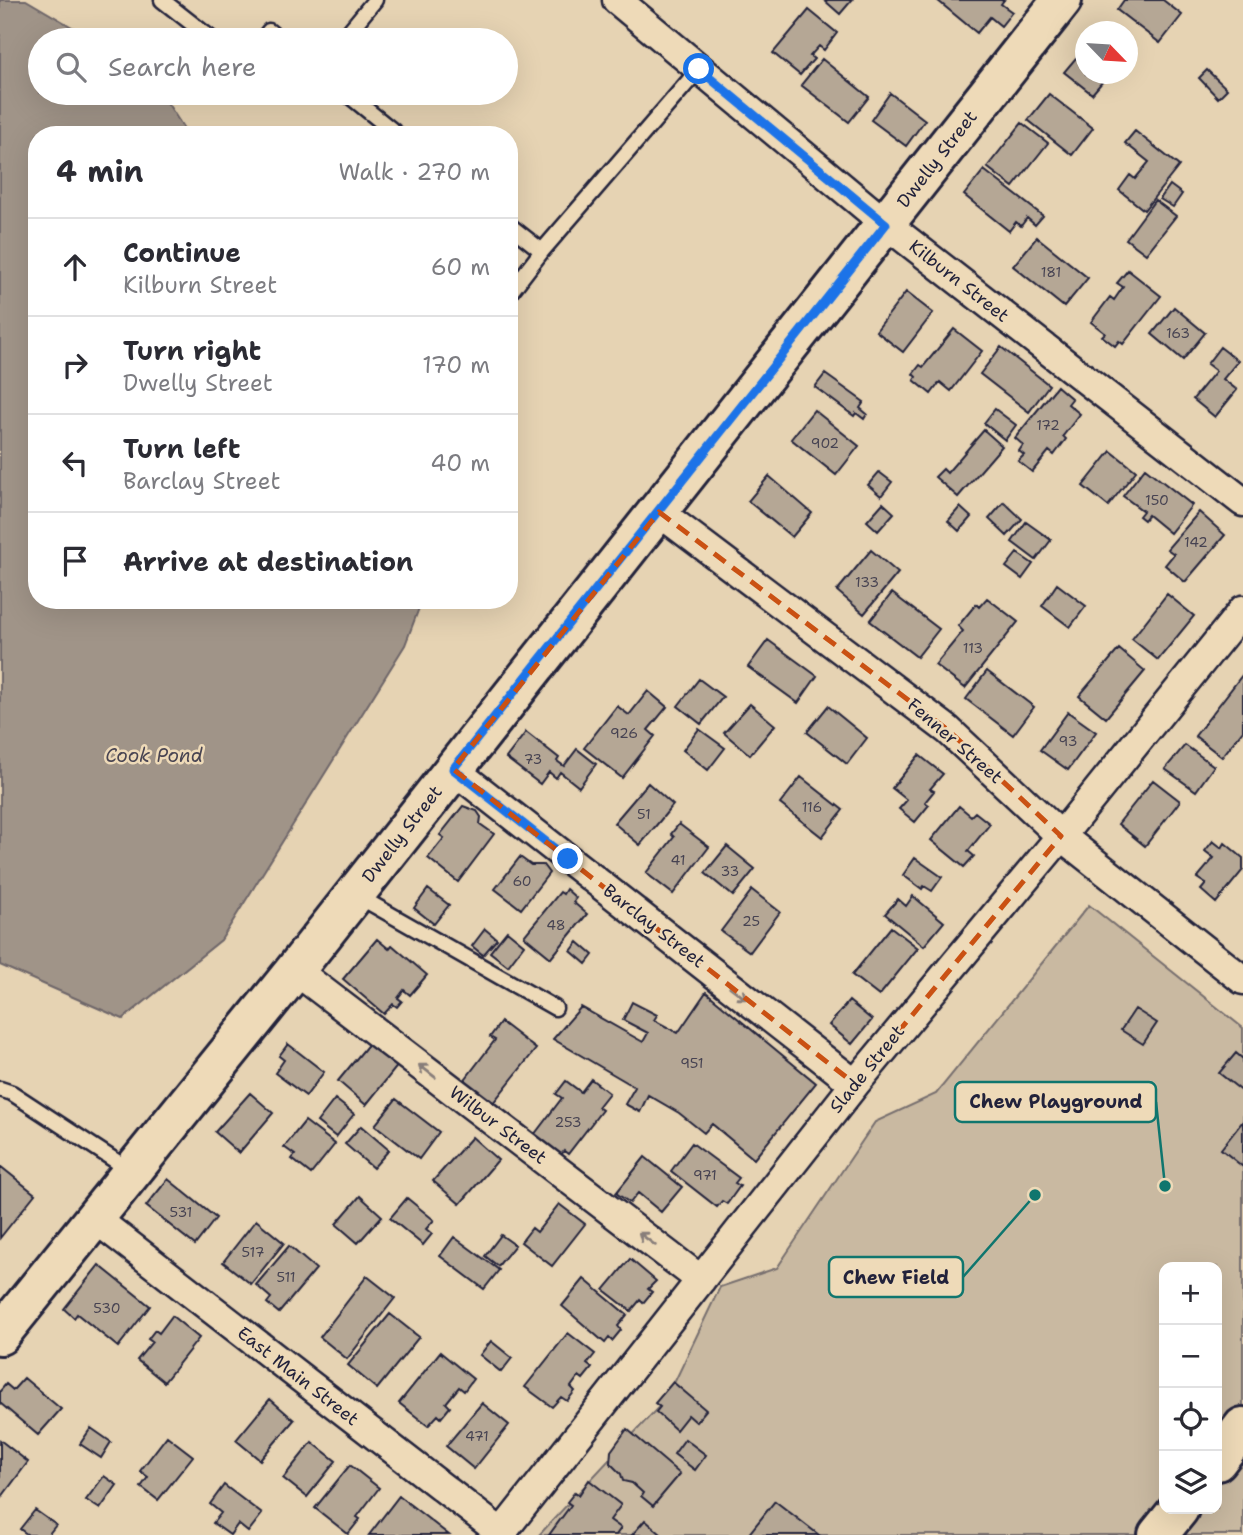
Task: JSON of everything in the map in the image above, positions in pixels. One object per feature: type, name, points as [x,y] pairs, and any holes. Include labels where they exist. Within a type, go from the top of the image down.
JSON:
[{"type":"main road","name":"Dwelly Street","points":[[0,1335],[355,895],[1062,0]]},
{"type":"main road","points":[[1222,1454],[1243,1427]]},
{"type":"main road","points":[[1158,1535],[1175,1514]]},
{"type":"street","name":"Kilburn Street","points":[[617,0],[886,224],[1243,502]]},
{"type":"street","name":"Fenner Street","points":[[659,512],[948,730],[1061,836],[1243,980]]},
{"type":"street","name":"Slade Street","points":[[502,1534],[855,1083],[1061,836],[1243,610]]},
{"type":"street","name":"Barclay Street","points":[[453,769],[855,1083]]},
{"type":"street","name":"Wilbur Street","points":[[295,970],[701,1280]]},
{"type":"street","name":"East Main Street","points":[[93,1217],[502,1534]]},
{"type":"lane","points":[[162,0],[198,28]]},
{"type":"lane","points":[[352,28],[375,0]]},
{"type":"lane","points":[[518,282],[699,69]]},
{"type":"lane","points":[[360,105],[387,126]]},
{"type":"lane","points":[[518,232],[542,251]]},
{"type":"lane","points":[[355,895],[555,1008]]},
{"type":"lane","points":[[0,1089],[12,1093],[131,1171]]},
{"type":"highlighted area","points":[[659,512],[948,730],[1061,836],[855,1084],[453,769]]},
{"type":"shaded area","points":[[1089,905],[1243,1028],[1243,1535],[539,1535],[667,1398],[720,1287],[777,1268],[875,1122],[936,1094]]},
{"type":"water","name":"Cook Pond","points":[[0,0],[26,0],[74,28],[28,28],[28,105],[169,105],[182,126],[28,126],[28,609],[419,609],[405,645],[221,940],[123,1019],[0,965]]},
{"type":"building","points":[[824,0],[852,0],[840,14]]},
{"type":"building","points":[[937,0],[1004,0],[1001,4],[1012,12],[1001,26],[990,17],[977,33]]},
{"type":"building","points":[[1124,0],[1163,0],[1182,15],[1160,43],[1138,26],[1138,21],[1131,21],[1117,10]]},
{"type":"building","points":[[809,10],[837,33],[824,50],[819,46],[810,56],[814,59],[800,75],[773,53]]},
{"type":"building","points":[[822,59],[869,97],[849,122],[801,85]]},
{"type":"building","points":[[1075,59],[1075,81],[1064,72]]},
{"type":"building","points":[[1207,70],[1227,89],[1218,98],[1199,78]]},
{"type":"building","points":[[1079,84],[1100,84],[1092,94]]},
{"type":"building","points":[[890,93],[925,120],[906,146],[871,120]]},
{"type":"building","points":[[1049,94],[1093,128],[1072,155],[1028,120]]},
{"type":"building","points":[[1022,123],[1048,143],[1013,187],[987,167]]},
{"type":"building","points":[[1135,131],[1179,166],[1144,210],[1119,190],[1130,175],[1135,179],[1149,162],[1125,143]]},
{"type":"building","points":[[984,170],[1043,216],[1035,225],[1027,218],[1021,226],[1016,222],[1009,231],[964,195]]},
{"type":"building","points":[[1170,185],[1182,194],[1173,207],[1160,199]]},
{"type":"building","points":[[1155,200],[1176,216],[1146,254],[1126,239]]},
{"type":"building","points":[[1037,237],[1088,278],[1064,307],[1013,266]]},
{"type":"building","points":[[1128,270],[1161,296],[1123,344],[1119,341],[1115,346],[1102,336],[1105,333],[1091,322],[1110,297],[1114,300],[1123,287],[1117,283]]},
{"type":"building","points":[[906,292],[933,313],[903,352],[876,331]]},
{"type":"building","points":[[1174,307],[1205,333],[1183,360],[1152,334]]},
{"type":"building","points":[[954,329],[982,351],[951,391],[940,382],[931,394],[914,380],[916,377],[913,374],[920,365],[923,367]]},
{"type":"building","points":[[1001,347],[1049,385],[1029,412],[980,374]]},
{"type":"building","points":[[1220,347],[1238,361],[1223,379],[1237,390],[1215,417],[1193,399],[1216,371],[1207,364]]},
{"type":"building","points":[[825,374],[864,402],[860,408],[867,414],[864,419],[856,413],[854,416],[815,387]]},
{"type":"building","points":[[1057,386],[1072,399],[1068,404],[1080,414],[1063,436],[1066,439],[1054,455],[1049,451],[1032,472],[1018,461],[1024,455],[1019,451],[1023,445],[1015,438]]},
{"type":"building","points":[[995,409],[1016,425],[1005,440],[984,423]]},
{"type":"building","points":[[814,410],[859,446],[836,475],[791,439]]},
{"type":"building","points":[[984,430],[1002,446],[958,497],[935,477],[943,469],[947,473]]},
{"type":"building","points":[[1111,451],[1136,471],[1108,506],[1083,486]]},
{"type":"building","points":[[1145,468],[1192,505],[1170,533],[1148,515],[1144,520],[1139,516],[1143,511],[1123,496]]},
{"type":"building","points":[[879,472],[892,482],[881,496],[868,485]]},
{"type":"building","points":[[769,476],[812,513],[792,537],[748,501]]},
{"type":"building","points":[[1004,502],[1022,519],[1007,536],[989,519]]},
{"type":"building","points":[[883,503],[894,513],[878,531],[867,521]]},
{"type":"building","points":[[960,507],[971,517],[959,531],[948,521]]},
{"type":"building","points":[[1199,512],[1225,535],[1185,582],[1165,565],[1174,554],[1167,549]]},
{"type":"building","points":[[1026,522],[1051,540],[1036,560],[1012,542]]},
{"type":"building","points":[[871,550],[898,573],[864,614],[837,591]]},
{"type":"building","points":[[1017,553],[1033,564],[1022,579],[1006,567]]},
{"type":"building","points":[[1057,584],[1086,606],[1070,627],[1042,606]]},
{"type":"building","points":[[892,593],[939,629],[917,657],[870,621]]},
{"type":"building","points":[[1167,594],[1194,616],[1158,660],[1132,639]]},
{"type":"building","points":[[987,598],[1018,622],[965,688],[935,665],[963,631],[958,626],[976,604],[979,607]]},
{"type":"building","points":[[768,640],[817,676],[798,703],[748,667]]},
{"type":"building","points":[[1119,649],[1145,671],[1106,718],[1079,696]]},
{"type":"building","points":[[987,671],[1034,707],[1013,735],[966,699]]},
{"type":"building","points":[[1243,674],[1243,730],[1222,757],[1195,736]]},
{"type":"building","points":[[699,679],[723,697],[701,724],[678,706]]},
{"type":"building","points":[[648,691],[667,707],[648,730],[655,736],[622,778],[584,748],[617,706],[629,715]]},
{"type":"building","points":[[750,704],[775,725],[750,755],[724,733]]},
{"type":"building","points":[[828,706],[867,738],[847,764],[807,732]]},
{"type":"building","points":[[1068,712],[1096,732],[1068,770],[1040,750]]},
{"type":"building","points":[[699,729],[725,748],[708,770],[683,750]]},
{"type":"building","points":[[526,732],[559,758],[557,761],[564,766],[577,749],[596,764],[579,787],[560,772],[556,778],[549,772],[540,784],[506,758]]},
{"type":"building","points":[[1185,745],[1214,766],[1196,791],[1165,769]]},
{"type":"building","points":[[919,755],[943,774],[930,789],[934,791],[925,802],[929,805],[915,822],[899,809],[907,800],[892,788]]},
{"type":"building","points":[[801,777],[843,810],[822,837],[780,804]]},
{"type":"building","points":[[1153,780],[1180,801],[1145,846],[1118,824]]},
{"type":"building","points":[[648,783],[673,805],[640,845],[614,823]]},
{"type":"building","points":[[463,806],[477,811],[481,817],[480,824],[494,834],[458,882],[428,858],[444,838],[440,835]]},
{"type":"building","points":[[959,806],[971,816],[975,812],[990,824],[968,851],[974,856],[964,867],[931,840]]},
{"type":"building","points":[[679,824],[709,847],[673,894],[646,873],[674,837],[671,834]]},
{"type":"building","points":[[1213,841],[1222,848],[1225,843],[1243,858],[1243,870],[1216,903],[1201,890],[1206,884],[1197,878],[1214,858],[1205,851]]},
{"type":"building","points":[[727,846],[755,869],[733,896],[705,873]]},
{"type":"building","points":[[520,857],[531,865],[543,865],[549,873],[521,909],[495,889]]},
{"type":"building","points":[[915,858],[942,877],[932,891],[924,886],[922,889],[903,875]]},
{"type":"building","points":[[428,889],[449,905],[434,924],[414,908]]},
{"type":"building","points":[[566,889],[576,898],[573,902],[587,914],[551,958],[524,936],[560,892],[563,894]]},
{"type":"building","points":[[752,890],[780,912],[750,952],[721,931]]},
{"type":"building","points":[[913,896],[944,922],[924,946],[885,914],[898,899],[906,906]]},
{"type":"building","points":[[891,927],[918,948],[879,996],[852,975]]},
{"type":"building","points":[[485,929],[497,939],[483,955],[472,946]]},
{"type":"building","points":[[507,931],[524,945],[508,966],[490,952]]},
{"type":"building","points":[[377,939],[389,949],[392,945],[427,975],[410,995],[404,990],[398,998],[402,1001],[397,1007],[393,1004],[384,1014],[343,979]]},
{"type":"building","points":[[578,942],[593,955],[586,964],[571,951]]},
{"type":"building","points":[[706,992],[816,1083],[754,1159],[712,1124],[704,1133],[679,1113],[648,1095],[640,1112],[625,1104],[635,1087],[553,1039],[581,1007],[643,1042],[648,1033],[623,1020],[632,1002],[657,1015],[654,1020],[678,1033]]},
{"type":"building","points":[[849,1001],[872,1020],[852,1044],[829,1025]]},
{"type":"building","points":[[1135,1009],[1157,1023],[1143,1044],[1121,1030]]},
{"type":"building","points":[[501,1022],[536,1049],[492,1104],[463,1082],[495,1040],[490,1037]]},
{"type":"building","points":[[371,1041],[399,1064],[366,1105],[338,1081]]},
{"type":"building","points":[[288,1044],[324,1072],[306,1096],[275,1073],[284,1060],[279,1056]]},
{"type":"building","points":[[1236,1053],[1243,1059],[1243,1092],[1219,1073]]},
{"type":"building","points":[[591,1079],[609,1093],[598,1107],[602,1110],[568,1154],[564,1151],[561,1155],[534,1135],[562,1098],[556,1094],[566,1081],[581,1092]]},
{"type":"building","points":[[250,1093],[273,1113],[239,1153],[215,1132]]},
{"type":"building","points":[[335,1099],[354,1114],[336,1137],[317,1122]]},
{"type":"building","points":[[396,1099],[439,1132],[419,1159],[375,1125]]},
{"type":"building","points":[[305,1121],[335,1144],[311,1174],[292,1159],[295,1155],[284,1147]]},
{"type":"building","points":[[1243,1121],[1243,1167],[1221,1149]]},
{"type":"building","points":[[361,1126],[389,1150],[373,1168],[345,1144]]},
{"type":"building","points":[[472,1137],[498,1160],[460,1204],[433,1181]]},
{"type":"building","points":[[692,1143],[739,1178],[735,1183],[740,1186],[727,1204],[722,1201],[717,1207],[671,1171]]},
{"type":"building","points":[[645,1157],[682,1187],[661,1212],[638,1193],[630,1203],[616,1193]]},
{"type":"building","points":[[0,1166],[35,1194],[0,1238]]},
{"type":"building","points":[[168,1179],[216,1218],[195,1245],[146,1206]]},
{"type":"building","points":[[360,1196],[382,1216],[358,1243],[336,1224]]},
{"type":"building","points":[[407,1198],[434,1220],[426,1229],[432,1234],[423,1245],[390,1218]]},
{"type":"building","points":[[559,1204],[585,1224],[552,1266],[521,1242],[532,1228],[537,1232]]},
{"type":"building","points":[[256,1220],[284,1243],[251,1284],[223,1262]]},
{"type":"building","points":[[501,1235],[515,1245],[498,1266],[485,1256]]},
{"type":"building","points":[[454,1237],[499,1270],[484,1289],[440,1256]]},
{"type":"building","points":[[289,1246],[316,1269],[279,1313],[267,1303],[271,1298],[256,1285]]},
{"type":"building","points":[[630,1259],[656,1281],[648,1289],[652,1292],[643,1303],[640,1300],[631,1311],[604,1290]]},
{"type":"building","points":[[99,1265],[150,1306],[118,1347],[77,1314],[74,1318],[64,1309]]},
{"type":"building","points":[[367,1276],[395,1298],[347,1359],[320,1337]]},
{"type":"building","points":[[584,1279],[627,1315],[618,1326],[621,1330],[612,1341],[609,1338],[605,1343],[562,1306]]},
{"type":"building","points":[[390,1314],[419,1337],[377,1389],[348,1365]]},
{"type":"building","points":[[172,1316],[199,1338],[164,1382],[137,1360],[152,1342],[148,1339],[155,1330],[159,1333]]},
{"type":"building","points":[[568,1333],[595,1354],[587,1364],[592,1368],[583,1379],[579,1376],[571,1387],[575,1391],[567,1401],[561,1397],[552,1407],[525,1387]]},
{"type":"building","points":[[491,1341],[512,1358],[501,1372],[480,1355]]},
{"type":"building","points":[[440,1352],[473,1379],[464,1391],[459,1387],[446,1403],[450,1407],[441,1418],[438,1415],[428,1426],[399,1403]]},
{"type":"building","points":[[24,1378],[61,1409],[38,1435],[0,1403],[0,1391],[6,1384],[13,1390]]},
{"type":"building","points":[[673,1382],[706,1410],[696,1422],[688,1415],[676,1430],[656,1412],[660,1407],[655,1403]]},
{"type":"building","points":[[270,1399],[294,1420],[260,1460],[236,1440]]},
{"type":"building","points":[[482,1403],[509,1425],[474,1469],[446,1446]]},
{"type":"building","points":[[91,1428],[111,1442],[101,1458],[80,1444]]},
{"type":"building","points":[[627,1429],[680,1474],[653,1506],[641,1496],[643,1493],[632,1483],[623,1481],[621,1474],[610,1463],[611,1451]]},
{"type":"building","points":[[167,1436],[193,1456],[158,1500],[141,1487],[148,1477],[140,1471]]},
{"type":"building","points":[[685,1439],[706,1455],[695,1470],[674,1454]]},
{"type":"building","points":[[0,1440],[28,1462],[1,1498],[0,1498]]},
{"type":"building","points":[[312,1442],[336,1461],[307,1497],[283,1478]]},
{"type":"building","points":[[350,1465],[379,1488],[348,1534],[315,1508]]},
{"type":"building","points":[[104,1476],[117,1485],[100,1509],[86,1500]]},
{"type":"building","points":[[589,1480],[621,1505],[610,1520],[621,1528],[616,1535],[549,1535],[571,1505],[567,1502],[575,1492],[579,1495]]},
{"type":"building","points":[[224,1485],[262,1514],[248,1532],[238,1524],[230,1535],[213,1523],[221,1513],[210,1504]]},
{"type":"building","points":[[399,1496],[449,1535],[369,1535]]},
{"type":"building","points":[[775,1501],[819,1535],[748,1535]]},
{"type":"building","points":[[35,1510],[56,1525],[48,1535],[28,1535],[20,1529]]},
{"type":"building","points":[[645,1520],[662,1535],[632,1535]]},
{"type":"place","name":"Chew Playground","points":[[1165,1186]]},
{"type":"place","name":"Chew Field","points":[[1035,1195]]},
{"type":"route","points":[[568,859],[453,769],[886,224],[699,69]]}]
